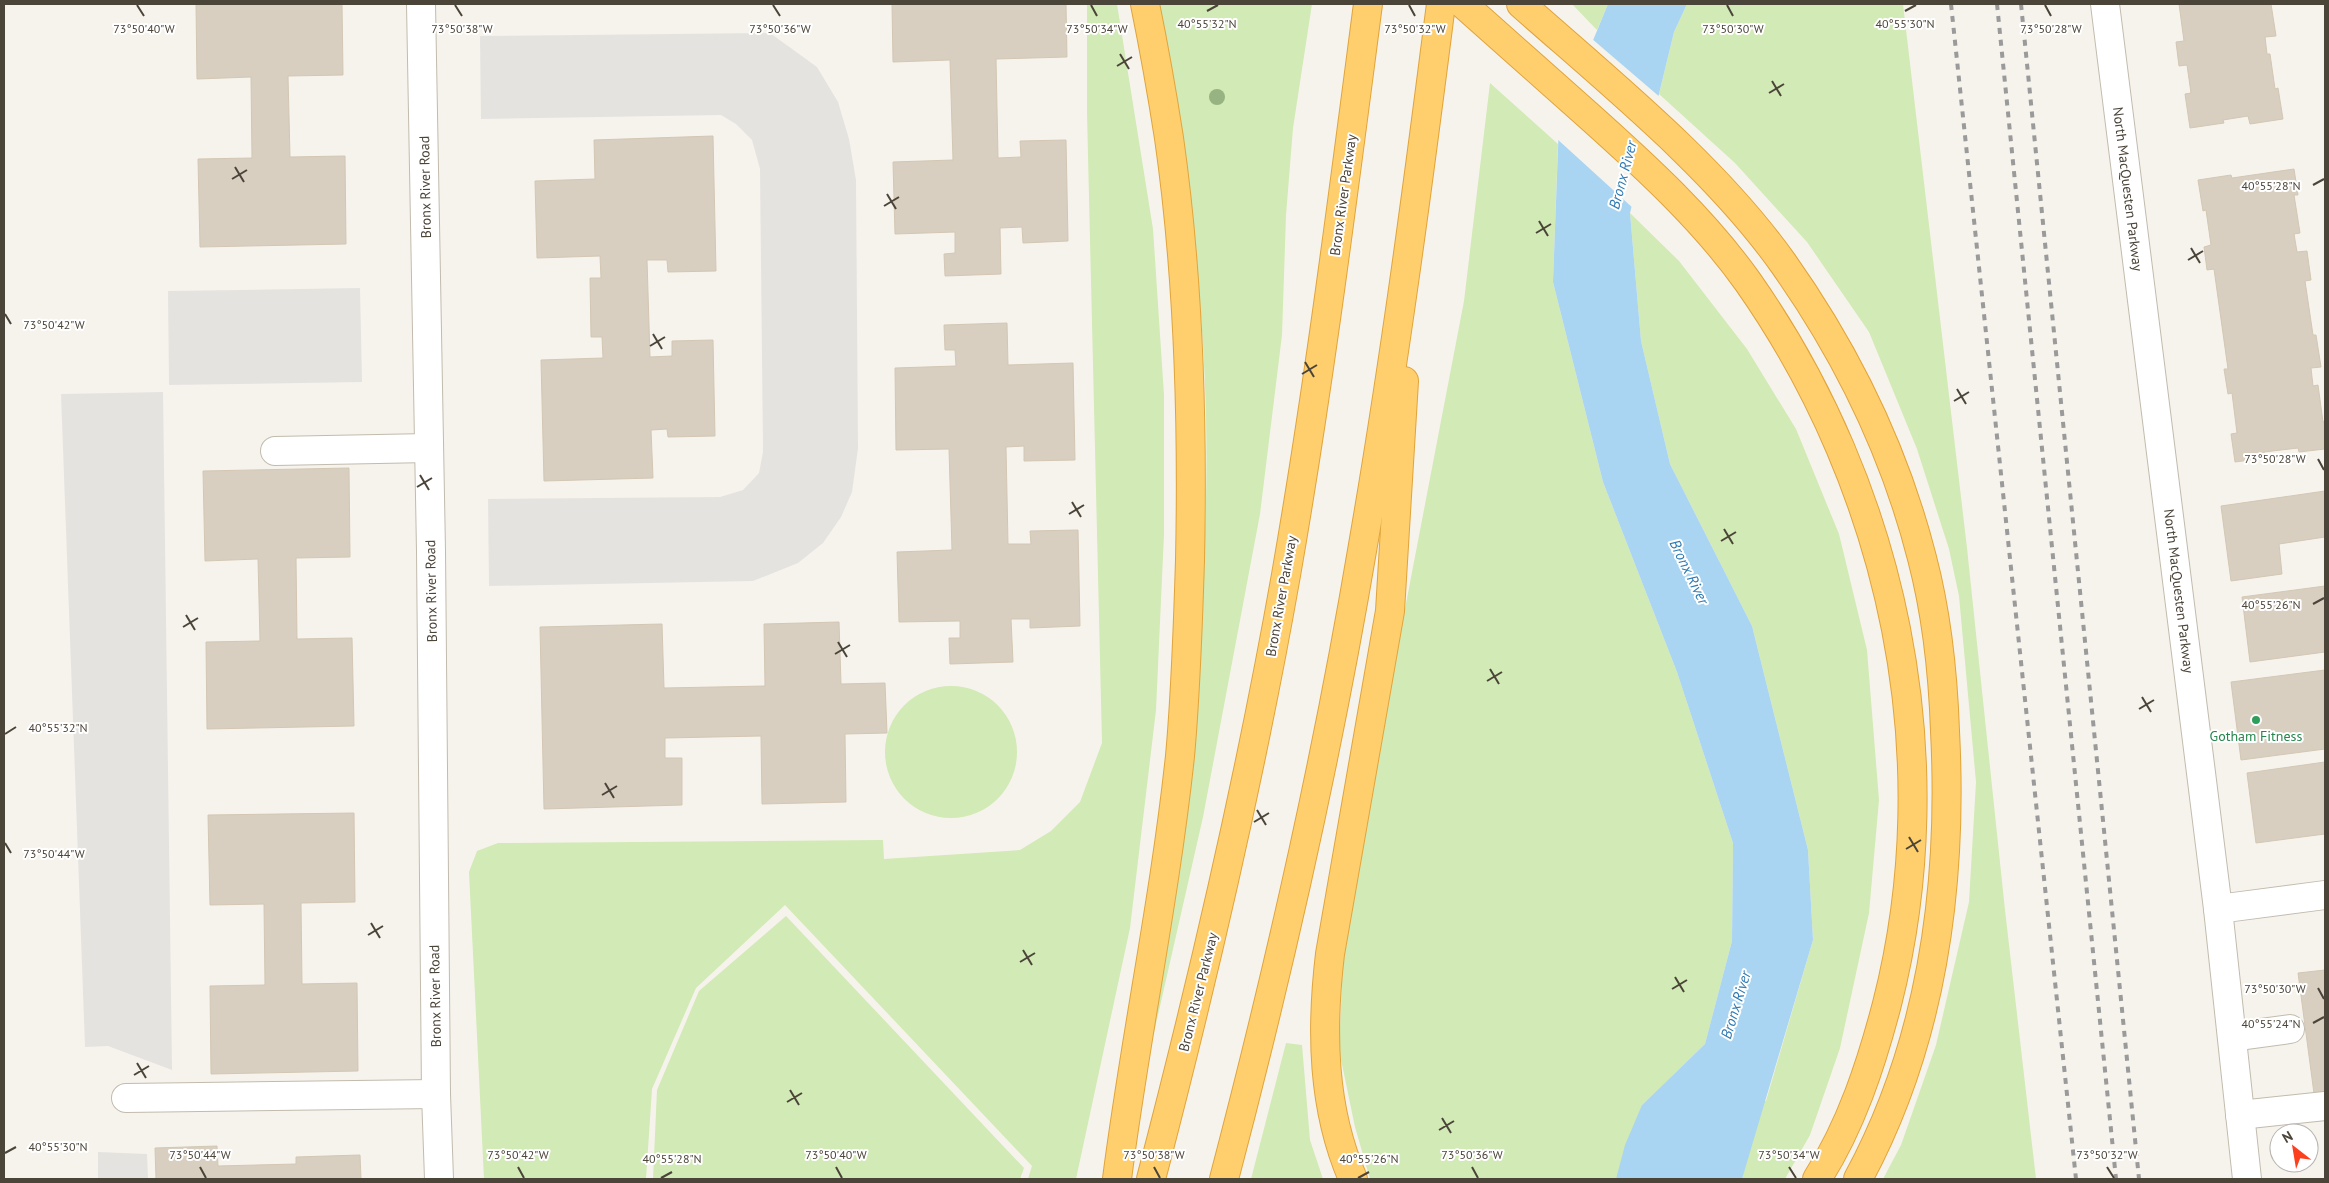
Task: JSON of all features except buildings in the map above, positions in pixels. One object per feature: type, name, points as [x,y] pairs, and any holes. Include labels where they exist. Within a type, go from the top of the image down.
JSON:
[{"type":"highway","points":[[1117,1179],[1174,804],[1184,705],[1189,603],[1190,398],[1182,254],[1169,139],[1145,4]]},
{"type":"highway","name":"Bronx River Parkway","points":[[1151,1179],[1200,990],[1233,845],[1286,576],[1332,272],[1368,4]]},
{"type":"highway","points":[[1224,1179],[1279,962],[1338,685],[1363,545],[1416,194],[1441,4]]},
{"type":"highway","points":[[1463,4],[1609,134],[1686,207],[1747,280],[1794,355],[1830,427],[1862,500],[1874,537],[1886,578],[1903,660],[1910,741],[1912,811],[1909,873],[1900,945],[1881,1027],[1867,1072],[1840,1139],[1817,1179]]},
{"type":"highway","points":[[1521,4],[1692,159],[1728,196],[1781,261],[1850,370],[1870,412],[1906,503],[1922,558],[1932,601],[1940,654],[1948,785],[1946,868],[1940,919],[1924,1006],[1887,1119],[1858,1179]]},
{"type":"highway","points":[[1353,1179],[1337,1133],[1325,1064],[1326,989],[1330,954],[1390,611],[1416,194]]},
{"type":"street","name":"Bronx River Road","points":[[421,4],[436,1094],[439,1179]]},
{"type":"street","name":"North MacQuesten Parkway","points":[[2105,4],[2218,909],[2247,1179]]},
{"type":"street","points":[[275,452],[428,448]]},
{"type":"street","points":[[2218,909],[2325,896]]},
{"type":"street","points":[[2232,1037],[2290,1029]]},
{"type":"street","points":[[126,1098],[436,1094]]},
{"type":"street","points":[[2240,1115],[2325,1106]]},
{"type":"green space","points":[[1087,4],[1117,4],[1153,229],[1164,395],[1164,534],[1156,710],[1130,928],[1076,1179],[1028,1179],[1032,1166],[785,905],[696,988],[652,1089],[646,1179],[484,1179],[469,872],[477,851],[498,843],[883,840],[884,859],[1020,850],[1051,831],[1080,802],[1102,743],[1087,113]]},
{"type":"green space","points":[[1158,4],[1312,4],[1293,128],[1286,215],[1282,335],[1260,514],[1203,817],[1148,1059],[1189,739],[1203,578],[1206,498],[1204,365],[1196,261],[1176,107]]},
{"type":"green space","points":[[1572,4],[1608,4],[1597,30]]},
{"type":"green space","points":[[1687,4],[1903,4],[1967,548],[2005,910],[2036,1179],[1883,1179],[1901,1145],[1936,1045],[1969,902],[1976,782],[1959,596],[1949,549],[1917,449],[1869,332],[1807,242],[1735,163],[1659,94],[1674,32]]},
{"type":"green space","points":[[1490,83],[1558,144],[1553,282],[1603,482],[1677,672],[1733,843],[1732,941],[1705,1044],[1642,1105],[1766,1101],[1813,940],[1808,850],[1752,626],[1670,464],[1641,341],[1630,213],[1679,261],[1747,349],[1796,429],[1839,534],[1867,650],[1879,800],[1869,913],[1840,1048],[1810,1135],[1785,1179],[1370,1179],[1355,1127],[1339,1050],[1343,960],[1367,807],[1464,301]]},
{"type":"green space","points":[[951,686],[976,691],[997,706],[1012,727],[1017,752],[1012,777],[997,798],[976,813],[951,818],[926,813],[905,798],[890,777],[885,752],[890,727],[905,706],[926,691]]},
{"type":"green space","points":[[786,916],[1024,1168],[1020,1179],[653,1179],[657,1090],[699,991]]},
{"type":"green space","points":[[1286,1043],[1302,1045],[1310,1140],[1323,1179],[1251,1179]]},
{"type":"shaded area","points":[[770,33],[817,67],[838,102],[849,139],[856,180],[858,448],[852,492],[841,517],[823,543],[798,563],[753,581],[489,586],[488,499],[720,497],[743,490],[759,473],[763,452],[760,169],[752,140],[736,124],[721,115],[481,119],[480,36]]},
{"type":"shaded area","points":[[360,288],[362,382],[169,385],[168,291]]},
{"type":"shaded area","points":[[163,392],[172,1070],[108,1046],[85,1047],[61,394]]},
{"type":"shaded area","points":[[98,1152],[147,1154],[148,1179],[98,1179]]},
{"type":"water","name":"Bronx River","points":[[1608,4],[1687,4],[1674,32],[1630,213],[1641,341],[1670,464],[1752,626],[1808,850],[1813,940],[1742,1179],[1616,1179],[1625,1145],[1642,1105],[1705,1044],[1732,941],[1733,843],[1677,672],[1603,482],[1553,282],[1559,123]]},
{"type":"pier","points":[[1591,38],[1661,98],[1634,209],[1556,138],[1556,122]]},
{"type":"railway","points":[[1951,4],[2076,1179]]},
{"type":"railway","points":[[1997,4],[2116,1179]]},
{"type":"railway","points":[[2021,4],[2139,1179]]},
{"type":"place","name":"Gotham Fitness","points":[[2256,720]]}]
